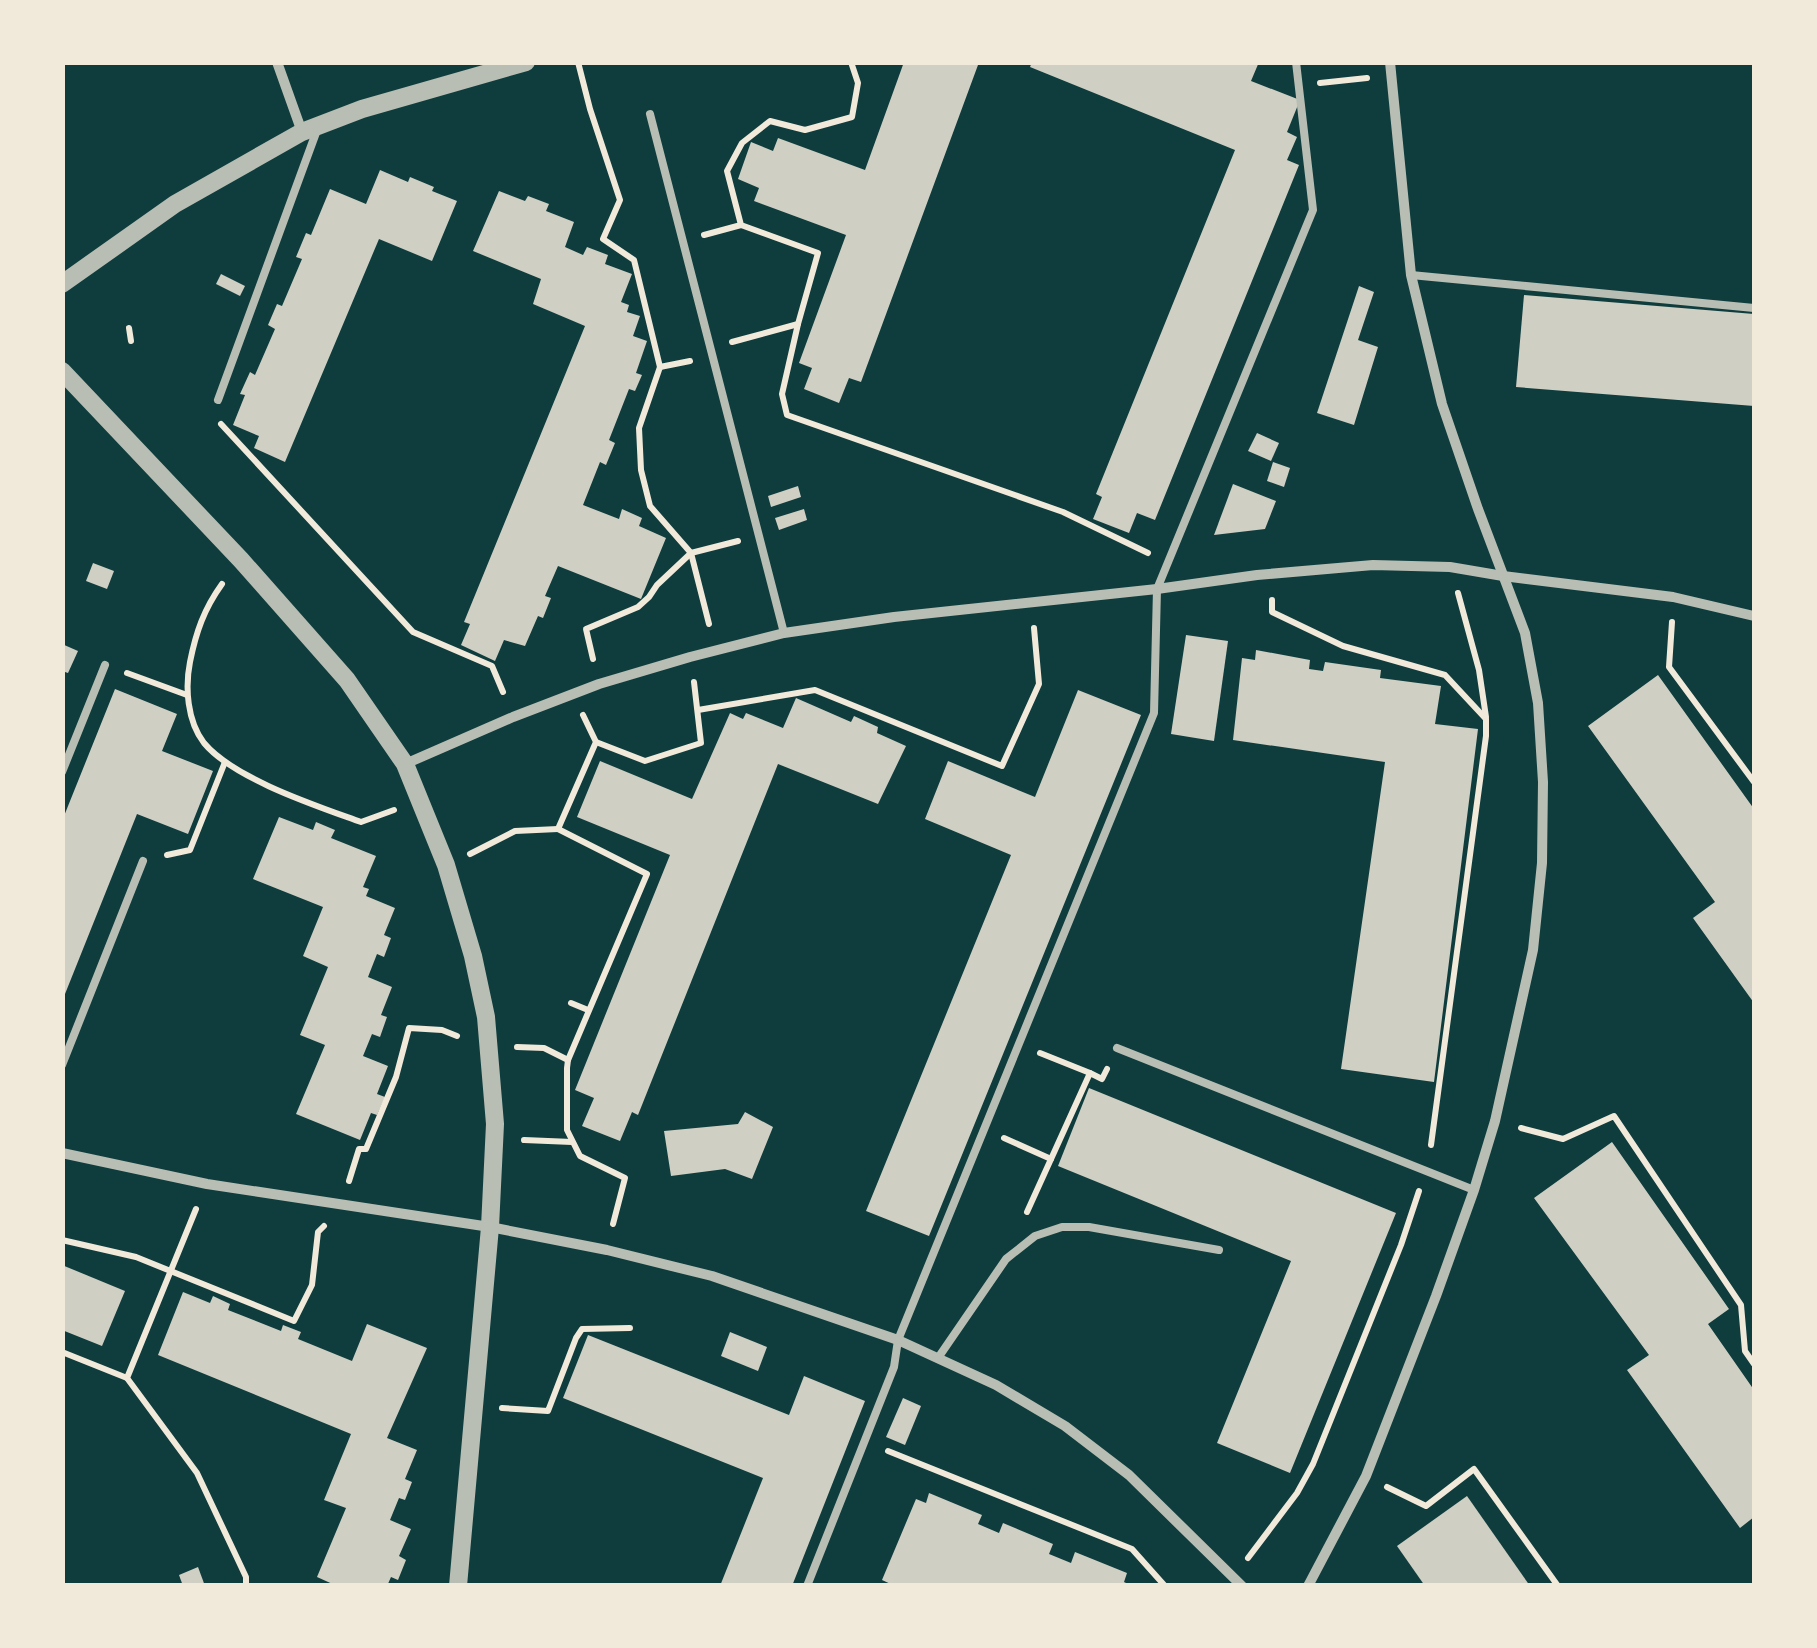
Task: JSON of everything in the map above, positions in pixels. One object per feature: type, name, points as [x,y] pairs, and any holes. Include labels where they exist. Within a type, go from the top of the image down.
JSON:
[{"type":"street","points":[[277,62],[310,129]]},
{"type":"street","points":[[62,284],[175,204],[310,129],[362,109],[526,62]]},
{"type":"street","points":[[1308,1586],[1366,1476],[1474,1190],[1495,1121],[1533,950],[1542,863],[1543,782],[1538,703],[1525,633],[1442,404],[1411,275],[1390,69]]},
{"type":"street","points":[[62,371],[241,560],[347,680],[405,764],[446,865],[486,1017],[494,1138],[490,1227],[458,1586]]},
{"type":"street","points":[[405,764],[600,684],[784,633],[1270,574],[1373,564],[1450,567],[1673,597],[1754,616]]},
{"type":"street","points":[[62,1154],[206,1184],[490,1227],[607,1250],[712,1276],[898,1340],[996,1385],[1065,1426],[1129,1475],[1238,1581]]},
{"type":"lane","points":[[807,1586],[894,1367],[898,1340],[1154,714],[1157,588],[1313,210],[1296,62]]},
{"type":"lane","points":[[650,114],[784,633]]},
{"type":"lane","points":[[218,400],[310,129]]},
{"type":"lane","points":[[1411,275],[1754,308]]},
{"type":"lane","points":[[62,772],[105,665]]},
{"type":"lane","points":[[62,1065],[142,861]]},
{"type":"lane","points":[[1117,1048],[1474,1190]]},
{"type":"lane","points":[[938,1358],[1006,1259],[1035,1236],[1062,1227],[1089,1228],[1219,1250]]},
{"type":"path","points":[[578,62],[620,200],[603,239],[634,260],[660,367],[640,428],[641,470],[650,506],[691,552],[716,650]]},
{"type":"path","points":[[740,226],[727,172],[742,143],[770,122],[805,130],[852,117],[858,83],[852,62]]},
{"type":"path","points":[[1299,86],[1390,69]]},
{"type":"path","points":[[683,240],[740,226],[818,253],[782,394],[787,415],[1063,512],[1167,562]]},
{"type":"path","points":[[660,367],[696,360],[711,348],[798,324]]},
{"type":"path","points":[[130,328],[131,341]]},
{"type":"path","points":[[218,400],[219,421],[413,632],[492,666],[512,717]]},
{"type":"path","points":[[600,684],[586,630],[638,607],[691,552],[758,534]]},
{"type":"path","points":[[241,560],[208,603],[194,641],[187,695],[202,741],[225,762],[290,796],[361,822],[420,800]]},
{"type":"path","points":[[1238,1581],[1313,1464],[1426,1171],[1486,736],[1480,670],[1450,567]]},
{"type":"path","points":[[1270,574],[1272,612],[1342,646],[1445,674],[1486,719]]},
{"type":"path","points":[[1673,597],[1669,667],[1754,782]]},
{"type":"path","points":[[698,710],[815,690],[1002,766],[1039,684],[1031,602]]},
{"type":"path","points":[[574,694],[596,742],[645,761],[702,743],[690,657]]},
{"type":"path","points":[[105,665],[187,695]]},
{"type":"path","points":[[558,829],[596,742]]},
{"type":"path","points":[[142,861],[190,850],[225,762]]},
{"type":"path","points":[[446,865],[515,832],[558,829],[647,874],[568,1060],[567,1130],[580,1156],[624,1178],[607,1250]]},
{"type":"path","points":[[571,1003],[588,1010]]},
{"type":"path","points":[[62,1240],[136,1257],[294,1321],[312,1284],[318,1232],[342,1205],[359,1149],[366,1149],[396,1077],[409,1028],[442,1030],[488,1047],[544,1048],[568,1060]]},
{"type":"path","points":[[1018,1044],[1102,1078],[1117,1048]]},
{"type":"path","points":[[1006,1259],[1090,1073]]},
{"type":"path","points":[[1495,1121],[1563,1139],[1614,1116],[1742,1305],[1745,1351],[1754,1364]]},
{"type":"path","points":[[984,1129],[1051,1158]]},
{"type":"path","points":[[494,1138],[573,1142]]},
{"type":"path","points":[[127,1378],[206,1184]]},
{"type":"path","points":[[474,1405],[548,1411],[582,1329],[630,1328]]},
{"type":"path","points":[[62,1352],[127,1378],[197,1472],[246,1577],[246,1586]]},
{"type":"path","points":[[864,1441],[1132,1549],[1166,1586]]},
{"type":"path","points":[[1366,1476],[1426,1506],[1474,1468],[1558,1586]]},
{"type":"building","points":[[904,62],[978,65],[861,382],[849,378],[839,403],[804,389],[812,368],[799,363],[846,235],[754,201],[759,188],[738,179],[751,142],[773,151],[778,138],[865,170]]},
{"type":"building","points":[[1032,62],[1259,62],[1251,81],[1300,100],[1287,132],[1297,137],[1287,160],[1299,165],[1155,520],[1137,513],[1129,533],[1093,519],[1102,497],[1096,494],[1235,150],[1030,67]]},
{"type":"building","points":[[380,170],[408,182],[410,177],[457,201],[432,261],[379,239],[285,462],[254,448],[259,436],[233,425],[245,395],[240,394],[250,372],[255,375],[275,329],[268,325],[277,304],[282,306],[302,259],[296,257],[306,233],[311,235],[330,189],[366,204]]},
{"type":"building","points":[[499,191],[525,201],[528,196],[549,204],[546,211],[574,222],[565,247],[583,255],[587,247],[608,255],[605,264],[632,274],[621,302],[629,305],[627,312],[640,316],[633,336],[647,341],[636,373],[642,375],[635,391],[629,389],[609,440],[615,443],[606,465],[600,462],[583,505],[619,519],[622,509],[642,518],[639,526],[666,538],[641,599],[558,566],[545,596],[551,598],[543,618],[538,616],[525,646],[504,640],[495,661],[461,645],[470,624],[464,622],[585,326],[533,304],[541,279],[473,251]]},
{"type":"building","points":[[221,274],[245,286],[240,296],[216,284]]},
{"type":"building","points":[[1359,286],[1374,292],[1358,340],[1378,347],[1354,425],[1317,413]]},
{"type":"building","points":[[1524,295],[1754,314],[1754,406],[1516,387]]},
{"type":"building","points":[[1257,433],[1279,443],[1271,461],[1248,451]]},
{"type":"building","points":[[1273,462],[1290,468],[1284,487],[1267,481]]},
{"type":"building","points":[[1233,484],[1276,501],[1265,529],[1214,535]]},
{"type":"building","points":[[798,486],[801,497],[771,507],[768,496]]},
{"type":"building","points":[[804,509],[807,520],[779,530],[775,518]]},
{"type":"building","points":[[93,563],[114,571],[107,589],[86,581]]},
{"type":"building","points":[[1186,635],[1228,641],[1214,741],[1171,734]]},
{"type":"building","points":[[62,644],[78,651],[68,673],[62,671]]},
{"type":"building","points":[[1256,650],[1310,660],[1309,669],[1323,671],[1325,662],[1381,670],[1380,678],[1441,686],[1435,724],[1478,729],[1434,1082],[1341,1069],[1385,762],[1233,740],[1242,658],[1255,660]]},
{"type":"building","points":[[1658,675],[1754,809],[1754,1003],[1693,918],[1715,902],[1588,726]]},
{"type":"building","points":[[115,689],[177,714],[162,751],[213,771],[188,834],[137,814],[63,999],[62,821]]},
{"type":"building","points":[[1078,690],[1141,715],[929,1236],[866,1211],[1011,855],[925,819],[948,761],[1035,797]]},
{"type":"building","points":[[796,698],[851,722],[854,716],[878,727],[877,733],[906,746],[878,804],[778,764],[638,1115],[632,1112],[620,1141],[582,1126],[594,1098],[575,1090],[670,855],[577,817],[600,761],[692,799],[730,713],[743,719],[746,713],[783,728]]},
{"type":"building","points":[[279,817],[313,830],[316,822],[335,830],[331,838],[376,856],[363,887],[369,889],[366,896],[395,908],[384,935],[391,938],[384,957],[377,954],[368,977],[392,987],[381,1015],[387,1017],[380,1037],[372,1034],[363,1056],[388,1066],[377,1094],[385,1097],[377,1115],[371,1113],[360,1140],[296,1114],[325,1045],[300,1035],[328,967],[303,956],[323,907],[253,879]]},
{"type":"building","points":[[1089,1088],[1396,1213],[1290,1473],[1217,1443],[1291,1261],[1058,1166]]},
{"type":"building","points":[[745,1112],[773,1127],[752,1179],[725,1169],[671,1176],[664,1131],[738,1124]]},
{"type":"building","points":[[1612,1142],[1729,1309],[1708,1324],[1754,1390],[1754,1517],[1740,1528],[1627,1370],[1649,1355],[1534,1198]]},
{"type":"building","points":[[62,1265],[125,1291],[102,1346],[62,1330]]},
{"type":"building","points":[[183,1292],[210,1303],[213,1296],[230,1304],[228,1310],[281,1331],[283,1325],[301,1332],[298,1339],[352,1361],[367,1324],[427,1348],[387,1438],[417,1450],[405,1479],[412,1482],[405,1500],[399,1498],[390,1520],[411,1529],[399,1556],[406,1560],[398,1580],[391,1577],[387,1586],[337,1586],[317,1577],[346,1508],[324,1500],[351,1434],[158,1355]]},
{"type":"building","points":[[730,1332],[767,1347],[758,1371],[721,1356]]},
{"type":"building","points":[[588,1335],[789,1415],[804,1376],[865,1401],[792,1586],[720,1586],[763,1478],[563,1398]]},
{"type":"building","points":[[903,1398],[921,1406],[905,1445],[886,1437]]},
{"type":"building","points":[[929,1493],[982,1515],[978,1524],[999,1533],[1003,1523],[1053,1544],[1049,1554],[1071,1563],[1075,1552],[1127,1573],[1124,1582],[1132,1586],[895,1586],[882,1580],[916,1499],[926,1503]]},
{"type":"building","points":[[1467,1496],[1530,1586],[1425,1586],[1397,1546]]},
{"type":"building","points":[[198,1567],[205,1586],[183,1586],[179,1575]]}]
